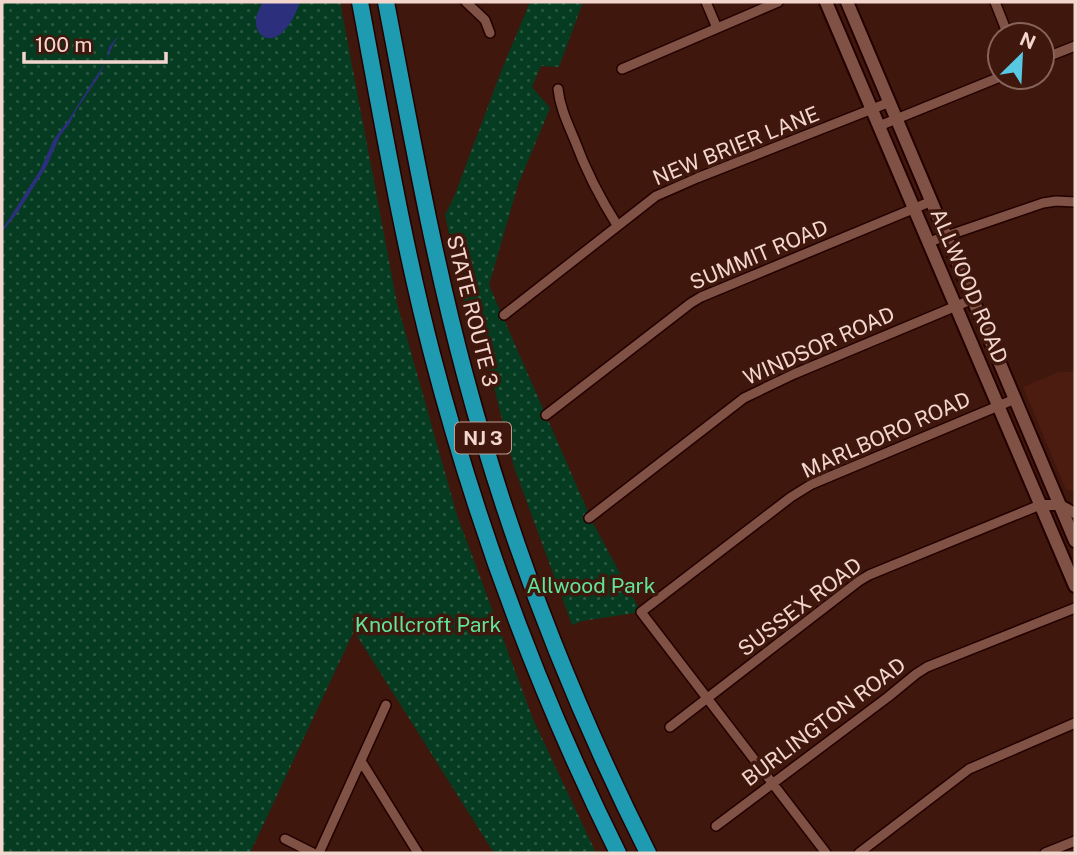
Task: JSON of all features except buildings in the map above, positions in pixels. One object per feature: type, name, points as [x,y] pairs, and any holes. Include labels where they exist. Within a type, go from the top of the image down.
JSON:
[{"type":"highway","name":"NJ 3","points":[[360,2],[415,284],[440,385],[469,484],[535,669],[618,853]]},
{"type":"highway","name":"STATE ROUTE 3","points":[[386,2],[440,273],[461,363],[493,474],[563,668],[604,763],[648,853]]},
{"type":"main road","name":"ALLWOOD ROAD","points":[[826,2],[1075,586]]},
{"type":"main road","name":"ALLWOOD ROAD","points":[[847,2],[1075,541]]},
{"type":"street","points":[[466,2],[485,20],[490,33]]},
{"type":"street","points":[[706,2],[718,28]]},
{"type":"street","points":[[622,69],[778,2]]},
{"type":"street","points":[[995,2],[1003,21]]},
{"type":"street","points":[[1056,53],[1075,46]]},
{"type":"street","points":[[879,125],[986,83]]},
{"type":"street","points":[[558,89],[560,105],[580,154],[602,201],[617,225]]},
{"type":"street","name":"NEW BRIER LANE","points":[[504,315],[656,196],[890,102]]},
{"type":"street","name":"SUMMIT ROAD","points":[[546,415],[701,297],[932,201]]},
{"type":"street","points":[[929,242],[1043,203],[1075,202]]},
{"type":"street","name":"WINDSOR ROAD","points":[[589,517],[744,398],[794,374],[973,299]]},
{"type":"street","name":"MARLBORO ROAD","points":[[708,699],[641,612],[812,484],[1015,399]]},
{"type":"street","points":[[1040,505],[1060,505],[1075,513]]},
{"type":"street","name":"SUSSEX ROAD","points":[[670,727],[869,575],[1040,505]]},
{"type":"street","name":"BURLINGTON ROAD","points":[[716,826],[916,674],[1075,608]]},
{"type":"street","points":[[708,699],[826,853]]},
{"type":"street","points":[[319,853],[386,705]]},
{"type":"street","points":[[859,853],[969,769],[1075,723]]},
{"type":"street","points":[[361,761],[418,853]]},
{"type":"street","points":[[285,839],[313,853]]},
{"type":"street","points":[[1045,853],[1075,841]]},
{"type":"shaded area","points":[[262,2],[300,2],[287,27],[277,37],[264,37],[258,31],[256,17]]},
{"type":"shaded area","points":[[118,37],[114,43],[106,60],[109,47]]},
{"type":"shaded area","points":[[105,62],[98,78],[60,136],[47,166],[3,231],[2,237],[2,230],[40,170],[54,139]]},
{"type":"shaded area","points":[[1058,372],[1075,372],[1075,491],[1066,490],[1023,387]]},
{"type":"green space","name":"Knollcroft Park","points":[[2,2],[340,2],[397,303],[457,515],[533,719],[596,853],[494,853],[354,631],[250,853],[2,853]]},
{"type":"green space","name":"Allwood Park","points":[[530,2],[583,2],[559,67],[541,66],[532,87],[550,108],[518,185],[489,285],[593,523],[641,612],[572,625],[514,467],[476,316],[468,322],[445,215]]}]
